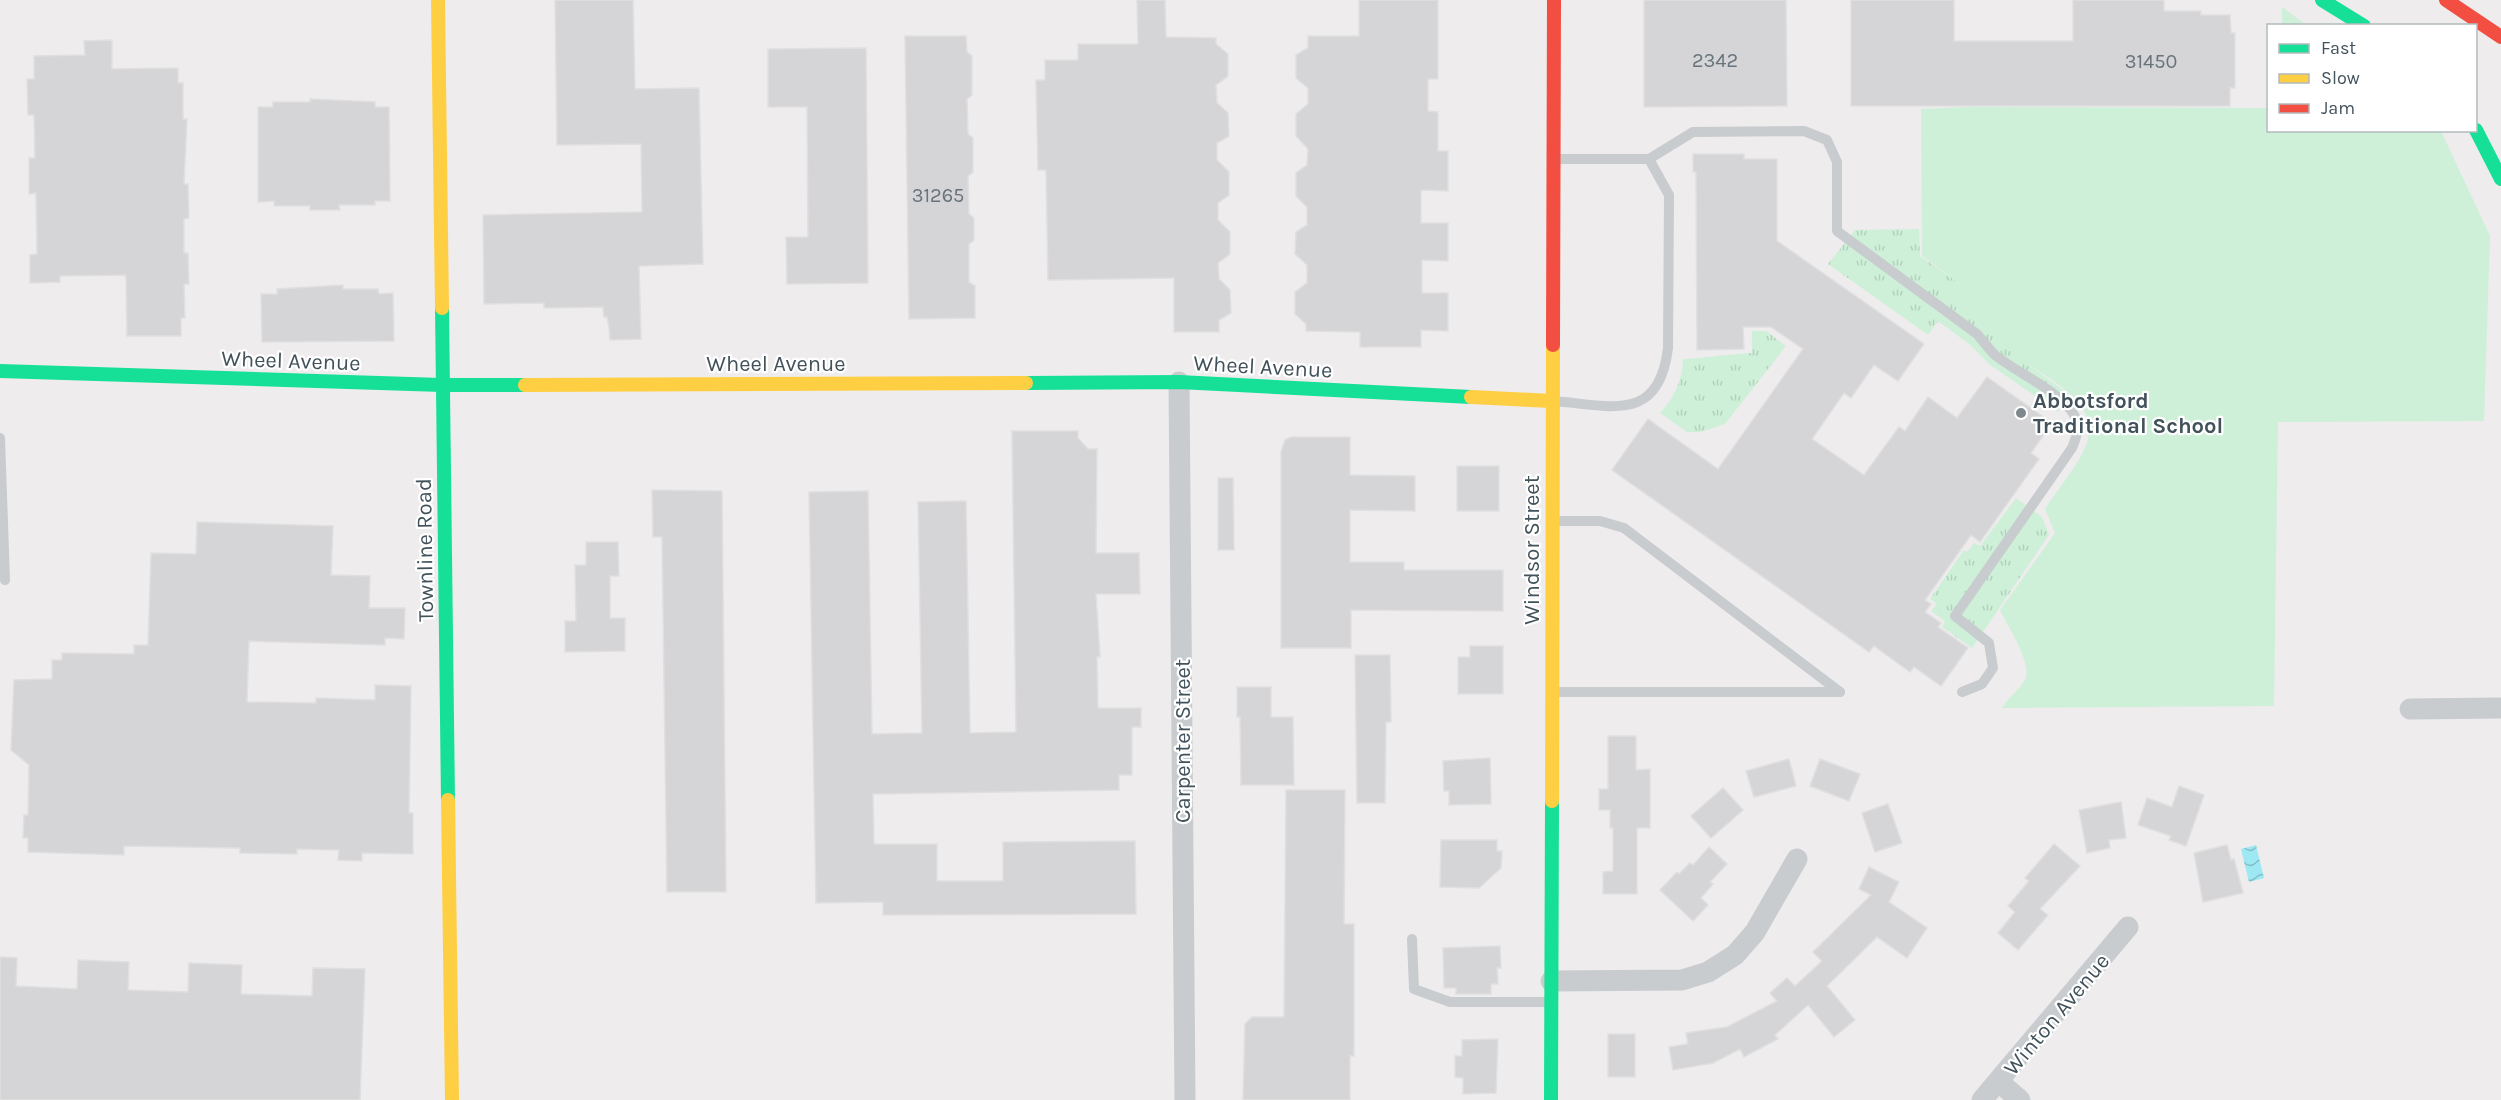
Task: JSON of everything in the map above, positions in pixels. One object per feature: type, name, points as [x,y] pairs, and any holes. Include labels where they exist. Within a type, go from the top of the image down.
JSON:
[{"type":"main road","name":"Townline Road","points":[[438,0],[452,1100]]},
{"type":"main road","name":"Windsor Street","points":[[1551,1100],[1554,0]]},
{"type":"main road","points":[[2322,0],[2361,24]]},
{"type":"main road","points":[[2446,0],[2501,37]]},
{"type":"main road","points":[[2476,132],[2501,179]]},
{"type":"main road","name":"Wheel Avenue","points":[[0,371],[442,385],[1179,382],[1552,401]]},
{"type":"street","name":"Carpenter Street","points":[[1179,382],[1185,1100]]},
{"type":"street","points":[[2410,709],[2501,708]]},
{"type":"street","points":[[1552,992],[1682,980],[1708,972],[1735,955],[1755,932],[1797,859]]},
{"type":"street","name":"Winton Avenue","points":[[1982,1100],[2128,927]]},
{"type":"street","points":[[1999,1082],[2020,1100]]},
{"type":"lane","points":[[1553,159],[1649,159],[1693,132],[1804,131],[1827,140],[1837,162],[1837,231],[1977,334],[1995,355],[2073,412],[2078,424],[2077,437],[2072,448],[1954,616],[1989,643],[1993,668],[1982,684],[1962,692]]},
{"type":"lane","points":[[1552,401],[1621,407],[1644,400],[1657,387],[1665,368],[1669,195],[1649,159]]},
{"type":"lane","points":[[0,438],[5,580]]},
{"type":"lane","points":[[1552,521],[1600,521],[1624,528],[1840,692],[1552,692]]},
{"type":"lane","points":[[1412,939],[1414,989],[1450,1002],[1552,992]]},
{"type":"green space","points":[[2282,7],[2305,24],[2282,24]]},
{"type":"green space","points":[[1969,107],[2267,108],[2267,132],[2441,132],[2490,236],[2484,421],[2278,422],[2274,706],[2002,708],[2023,683],[2027,672],[2013,634],[2000,610],[2055,533],[2045,509],[2081,456],[2089,430],[2084,412],[2072,395],[2012,354],[1950,303],[1962,285],[1922,256],[1921,109]]},
{"type":"green space","points":[[1919,229],[1920,256],[1962,285],[1950,303],[1983,326],[2003,346],[2070,395],[2058,412],[1989,364],[1969,344],[1938,321],[1928,335],[1828,264],[1855,230]]},
{"type":"green space","points":[[1752,331],[1766,331],[1786,346],[1725,424],[1701,432],[1687,432],[1660,413],[1677,388],[1683,359],[1752,353]]},
{"type":"green space","points":[[2016,498],[2042,517],[2049,535],[1972,648],[1942,627],[1945,621],[1931,611],[1937,604],[1930,599],[1964,550],[1967,552],[1974,543],[1980,546]]},
{"type":"water","points":[[2256,845],[2264,878],[2249,882],[2241,849]]},
{"type":"building","points":[[555,0],[633,0],[635,89],[699,88],[703,264],[639,266],[641,339],[610,340],[607,317],[604,317],[603,307],[544,308],[544,303],[484,304],[483,215],[642,212],[641,144],[557,145]]},
{"type":"building","points":[[1137,0],[1165,0],[1166,37],[1216,38],[1216,44],[1228,54],[1228,76],[1216,85],[1217,103],[1228,113],[1229,136],[1217,143],[1217,160],[1229,172],[1229,195],[1218,203],[1218,220],[1230,232],[1230,254],[1218,263],[1219,279],[1230,290],[1231,313],[1219,320],[1219,332],[1174,332],[1174,278],[1048,280],[1046,170],[1038,170],[1036,80],[1045,80],[1045,60],[1078,60],[1078,44],[1138,44]]},
{"type":"building","points":[[1359,0],[1438,0],[1438,79],[1428,79],[1428,111],[1438,112],[1438,151],[1448,151],[1448,191],[1421,190],[1421,223],[1448,223],[1448,261],[1422,260],[1422,293],[1448,293],[1448,331],[1421,330],[1421,347],[1360,347],[1360,332],[1306,331],[1306,324],[1295,314],[1295,292],[1307,283],[1307,265],[1295,254],[1296,232],[1307,225],[1307,207],[1296,196],[1296,173],[1307,165],[1308,149],[1296,136],[1296,114],[1308,104],[1308,88],[1296,78],[1296,55],[1308,48],[1308,36],[1359,36]]},
{"type":"building","points":[[1644,0],[1786,0],[1787,106],[1644,107]]},
{"type":"building","points":[[1851,0],[1954,0],[1954,41],[2073,41],[2073,0],[2164,0],[2164,11],[2201,11],[2201,15],[2230,15],[2231,33],[2235,33],[2235,88],[2230,88],[2230,106],[1851,106]]},
{"type":"building","points":[[905,36],[966,36],[967,52],[972,56],[972,95],[967,99],[968,134],[973,138],[973,172],[968,176],[969,214],[974,218],[974,240],[969,244],[969,282],[975,286],[975,318],[909,319]]},
{"type":"building","points":[[112,40],[112,69],[178,68],[178,83],[183,83],[183,119],[187,119],[184,184],[188,184],[189,218],[184,219],[184,253],[188,253],[189,284],[184,284],[185,318],[181,318],[181,336],[127,336],[126,275],[60,276],[60,282],[30,283],[30,255],[37,254],[36,193],[29,194],[29,158],[35,158],[34,115],[28,115],[27,79],[34,79],[34,56],[85,55],[84,41]]},
{"type":"building","points":[[866,48],[868,283],[787,284],[786,237],[808,237],[807,107],[768,107],[768,49]]},
{"type":"building","points":[[310,99],[375,102],[375,107],[389,107],[390,201],[375,201],[375,205],[339,205],[340,210],[310,210],[310,206],[274,206],[274,201],[258,202],[258,107],[273,107],[273,102],[310,102]]},
{"type":"building","points":[[1693,154],[1744,154],[1744,159],[1777,159],[1777,241],[1924,344],[1898,381],[1874,365],[1851,398],[1844,393],[1812,439],[1864,475],[1899,427],[1905,431],[1928,397],[1957,418],[1987,377],[2052,423],[2031,453],[2039,459],[1980,542],[1971,535],[1925,600],[1931,604],[1925,612],[1941,623],[1938,627],[1968,648],[1941,686],[1914,667],[1910,672],[1874,646],[1869,652],[1612,470],[1648,419],[1718,469],[1803,349],[1771,327],[1743,327],[1744,349],[1697,350],[1696,172],[1693,172]]},
{"type":"building","points":[[343,285],[343,289],[378,289],[379,294],[393,293],[394,341],[262,342],[261,294],[277,294],[277,289]]},
{"type":"building","points":[[1012,431],[1078,431],[1078,438],[1088,449],[1097,449],[1096,553],[1139,553],[1140,594],[1096,594],[1100,657],[1097,657],[1098,708],[1141,708],[1141,727],[1132,727],[1132,775],[1119,775],[1119,790],[873,794],[874,844],[937,844],[937,881],[1003,881],[1003,842],[1135,841],[1136,914],[883,915],[883,902],[816,903],[809,492],[868,491],[872,734],[922,733],[918,502],[966,501],[970,733],[1016,732]]},
{"type":"building","points":[[1291,437],[1350,437],[1350,475],[1415,476],[1415,511],[1350,510],[1350,562],[1404,562],[1404,570],[1503,570],[1503,611],[1351,610],[1351,648],[1281,648],[1281,452],[1285,440]]},
{"type":"building","points":[[1457,466],[1499,466],[1499,511],[1457,511]]},
{"type":"building","points":[[1218,478],[1233,478],[1234,550],[1218,550]]},
{"type":"building","points":[[652,490],[722,491],[726,892],[667,892],[662,537],[653,537]]},
{"type":"building","points":[[197,522],[333,526],[331,575],[370,576],[369,608],[405,608],[404,639],[385,638],[385,645],[249,641],[247,702],[316,703],[316,698],[375,700],[375,685],[411,686],[409,813],[413,813],[413,854],[362,853],[362,861],[338,860],[339,850],[297,849],[297,854],[240,853],[240,848],[124,846],[124,855],[28,852],[28,838],[23,838],[24,815],[28,815],[29,765],[11,750],[14,680],[52,679],[52,660],[62,660],[62,653],[134,654],[134,645],[148,645],[151,553],[196,554]]},
{"type":"building","points":[[586,542],[618,542],[619,576],[610,576],[610,618],[625,618],[625,651],[565,652],[565,621],[576,621],[575,565],[586,565]]},
{"type":"building","points":[[1470,646],[1503,646],[1503,694],[1458,694],[1458,657],[1470,657]]},
{"type":"building","points":[[1355,655],[1390,655],[1391,722],[1386,722],[1385,803],[1357,803]]},
{"type":"building","points":[[1237,687],[1271,687],[1271,717],[1293,717],[1294,785],[1241,785]]},
{"type":"building","points":[[1608,736],[1636,736],[1636,770],[1650,769],[1650,828],[1637,828],[1637,894],[1603,894],[1603,872],[1613,871],[1613,828],[1610,828],[1610,810],[1599,810],[1599,789],[1608,789]]},
{"type":"building","points":[[1490,758],[1491,804],[1449,805],[1449,791],[1444,791],[1443,761]]},
{"type":"building","points":[[1789,759],[1796,786],[1754,797],[1746,771]]},
{"type":"building","points":[[1820,759],[1860,774],[1849,801],[1810,786]]},
{"type":"building","points":[[2179,786],[2204,795],[2186,846],[2169,840],[2171,836],[2138,825],[2147,798],[2172,807]]},
{"type":"building","points":[[1723,788],[1743,810],[1711,838],[1691,816]]},
{"type":"building","points":[[1286,790],[1345,790],[1344,924],[1354,924],[1354,1056],[1350,1056],[1350,1100],[1243,1100],[1245,1024],[1252,1017],[1284,1017]]},
{"type":"building","points":[[2121,802],[2126,838],[2109,840],[2110,848],[2087,853],[2079,810]]},
{"type":"building","points":[[1888,804],[1902,843],[1875,852],[1862,813]]},
{"type":"building","points":[[1441,840],[1497,840],[1497,851],[1502,851],[1501,868],[1479,888],[1440,887]]},
{"type":"building","points":[[2054,844],[2080,866],[2040,909],[2048,915],[2018,950],[1998,933],[2015,912],[2008,906],[2029,881],[2025,878]]},
{"type":"building","points":[[2227,845],[2231,860],[2234,859],[2243,893],[2203,902],[2194,853]]},
{"type":"building","points":[[1709,847],[1727,864],[1710,882],[1713,884],[1701,898],[1708,905],[1693,921],[1660,890],[1677,872],[1679,874],[1690,863],[1693,865]]},
{"type":"building","points":[[1869,867],[1899,882],[1889,902],[1927,928],[1907,958],[1877,937],[1827,986],[1855,1020],[1834,1037],[1808,1005],[1775,1035],[1778,1039],[1744,1057],[1740,1049],[1713,1063],[1673,1070],[1669,1047],[1688,1044],[1686,1033],[1727,1027],[1777,1001],[1770,993],[1787,978],[1795,986],[1822,961],[1813,952],[1871,895],[1859,889]]},
{"type":"building","points":[[1500,946],[1501,968],[1497,968],[1498,984],[1491,984],[1491,994],[1456,994],[1456,988],[1444,988],[1443,948]]},
{"type":"building","points":[[0,957],[17,958],[16,986],[77,989],[78,960],[129,962],[128,990],[188,992],[189,963],[242,965],[241,994],[312,996],[313,968],[365,969],[360,1100],[0,1100]]},
{"type":"building","points":[[1608,1034],[1635,1034],[1635,1077],[1608,1077]]},
{"type":"building","points":[[1498,1039],[1496,1093],[1463,1094],[1463,1078],[1455,1077],[1455,1056],[1462,1056],[1462,1040]]},
{"type":"traffic: fast","points":[[2322,0],[2361,24]]},
{"type":"traffic: fast","points":[[2477,132],[2501,179]]},
{"type":"traffic: fast","points":[[442,308],[448,800]]},
{"type":"traffic: fast","points":[[0,371],[442,385],[525,385]]},
{"type":"traffic: fast","points":[[1026,383],[1179,382],[1471,397]]},
{"type":"traffic: fast","points":[[1551,1100],[1552,801]]},
{"type":"traffic: slow","points":[[438,0],[442,308]]},
{"type":"traffic: slow","points":[[1552,801],[1553,345]]},
{"type":"traffic: slow","points":[[525,385],[1026,383]]},
{"type":"traffic: slow","points":[[1471,397],[1552,401]]},
{"type":"traffic: slow","points":[[448,800],[452,1100]]},
{"type":"traffic: jam","points":[[1553,345],[1554,0]]},
{"type":"traffic: jam","points":[[2446,0],[2501,37]]},
{"type":"place","name":"Abbotsford Traditional School","points":[[2021,413]]}]
